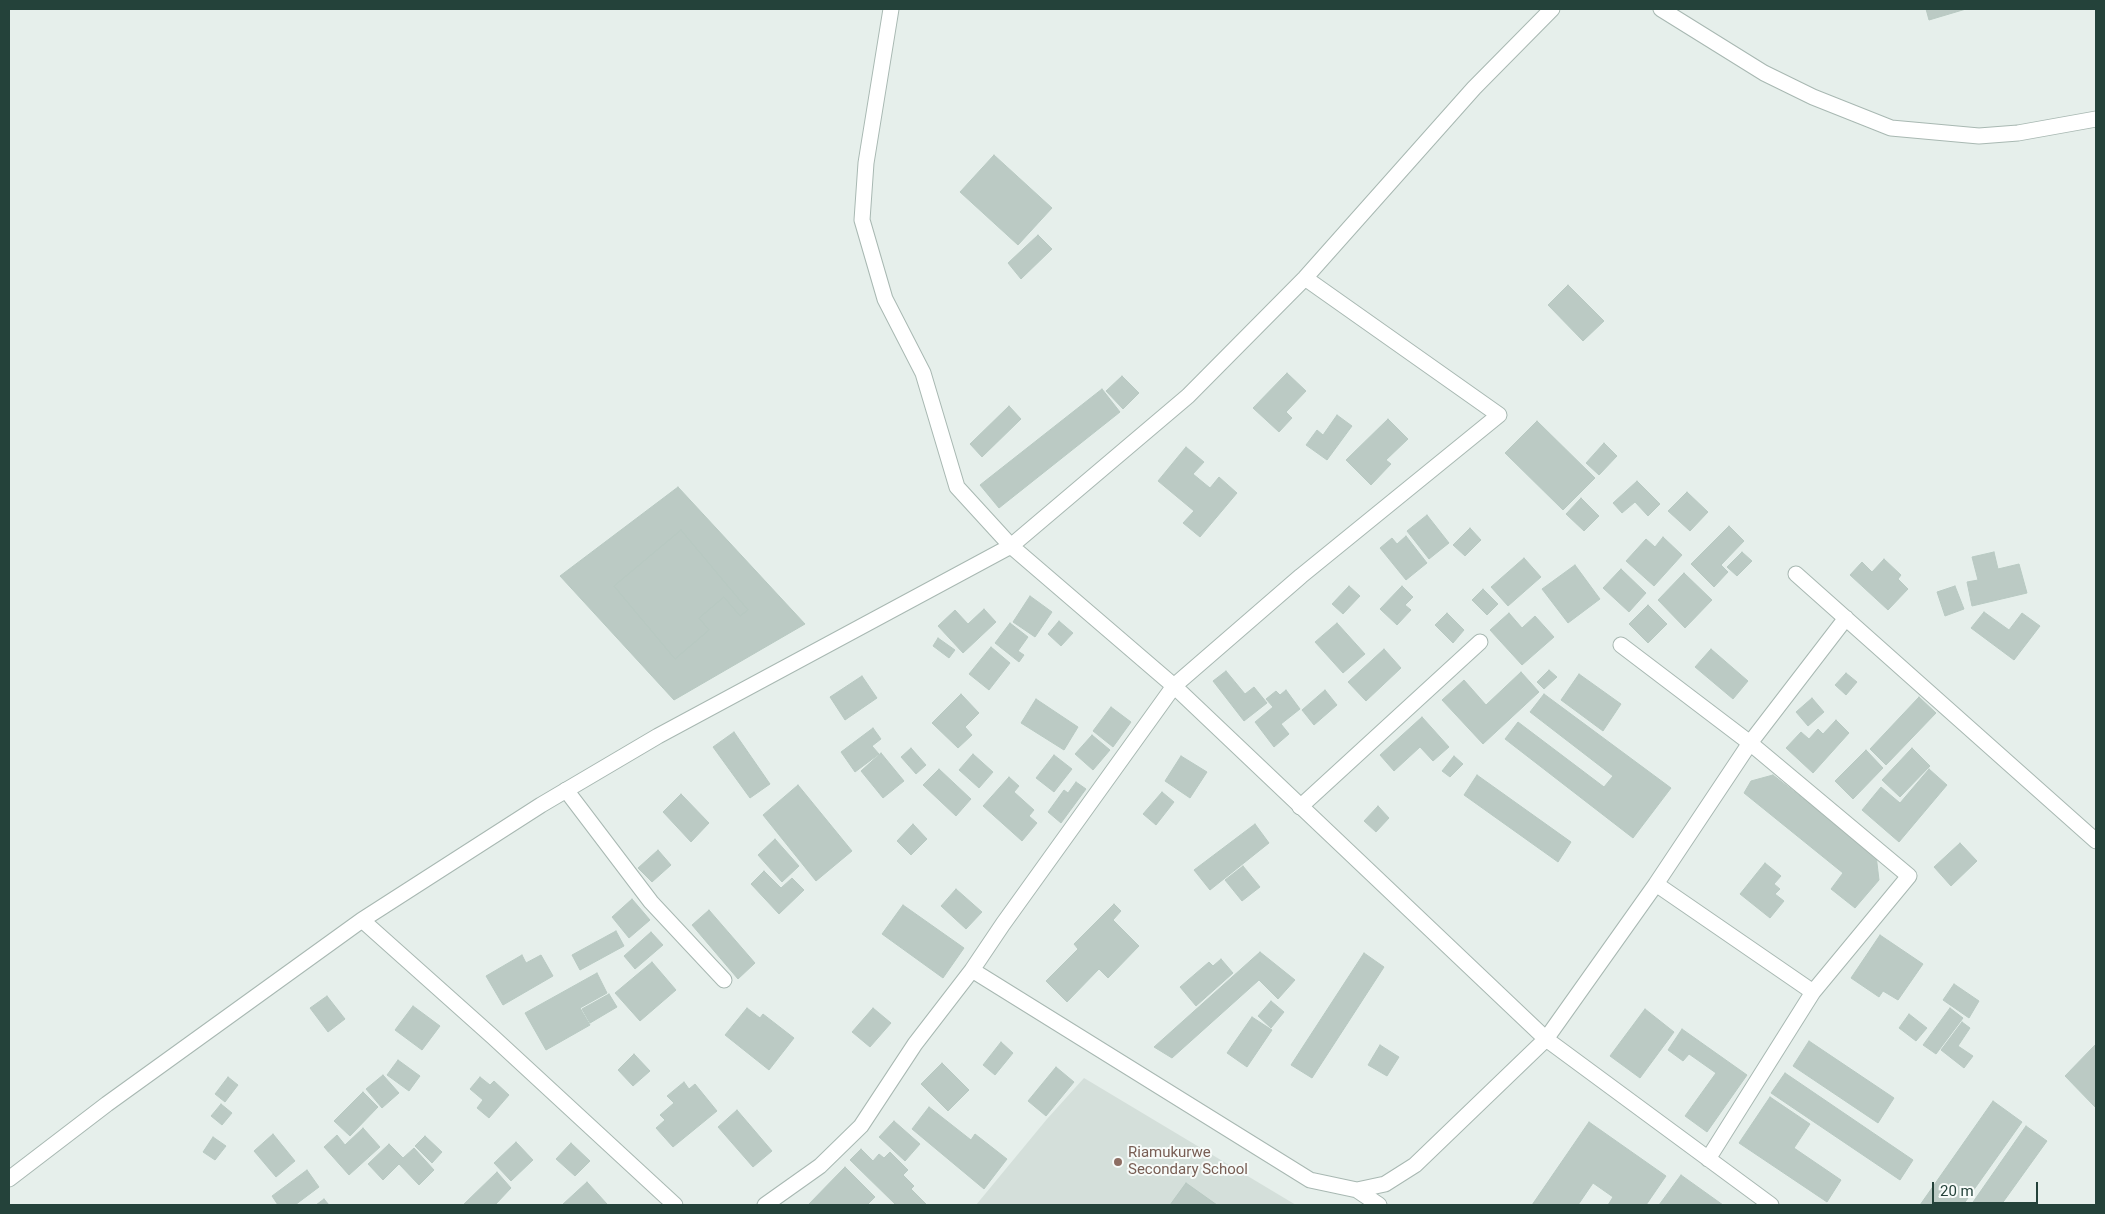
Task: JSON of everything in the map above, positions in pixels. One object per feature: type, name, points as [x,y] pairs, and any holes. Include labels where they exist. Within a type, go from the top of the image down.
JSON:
[{"type":"street","points":[[891,9],[866,163],[862,220],[885,298],[923,373],[957,487],[1011,546],[1174,686],[1546,1039],[1772,1205]]},
{"type":"street","points":[[9,1179],[107,1104],[362,920],[566,790],[666,731],[1011,546],[1188,396],[1305,278],[1474,88],[1552,9]]},
{"type":"street","points":[[1661,9],[1764,73],[1813,98],[1891,128],[1979,136],[2018,133],[2096,119]]},
{"type":"street","points":[[765,1205],[820,1166],[861,1126],[915,1044],[972,970],[1174,686],[1301,576],[1499,415],[1305,278]]},
{"type":"street","points":[[1796,574],[2096,841]]},
{"type":"street","points":[[1357,1190],[1385,1184],[1415,1166],[1546,1039],[1656,884],[1750,743],[1846,618]]},
{"type":"street","points":[[1300,807],[1480,642]]},
{"type":"street","points":[[1622,645],[1750,743],[1909,876],[1813,992],[1708,1159]]},
{"type":"street","points":[[566,790],[651,902],[724,980]]},
{"type":"street","points":[[1656,884],[1813,992]]},
{"type":"street","points":[[362,920],[493,1036],[675,1205]]},
{"type":"street","points":[[972,970],[1310,1180],[1357,1190],[1379,1205]]},
{"type":"shaded area","name":"Riamukurwe Secondary School","points":[[1084,1078],[1296,1205],[976,1205],[1047,1119]]},
{"type":"building","points":[[1926,9],[1966,9],[1929,20]]},
{"type":"building","points":[[994,155],[1052,208],[1018,245],[960,192]]},
{"type":"building","points":[[1038,235],[1052,249],[1021,279],[1008,263]]},
{"type":"building","points":[[1568,285],[1604,321],[1583,341],[1548,305]]},
{"type":"building","points":[[1287,373],[1306,391],[1286,412],[1292,418],[1279,432],[1253,408]]},
{"type":"building","points":[[1122,376],[1139,393],[1123,409],[1106,391]]},
{"type":"building","points":[[1102,389],[1120,412],[999,508],[980,485]]},
{"type":"building","points":[[1009,406],[1021,419],[982,457],[970,444]]},
{"type":"building","points":[[1337,415],[1352,426],[1327,460],[1306,445],[1317,430],[1323,435]]},
{"type":"building","points":[[1388,419],[1408,439],[1386,460],[1391,464],[1371,485],[1346,460]]},
{"type":"building","points":[[1537,421],[1595,478],[1563,510],[1505,453]]},
{"type":"building","points":[[1604,443],[1617,456],[1599,475],[1586,463]]},
{"type":"building","points":[[1186,447],[1204,462],[1193,474],[1210,488],[1219,477],[1237,493],[1200,537],[1183,523],[1194,511],[1158,481]]},
{"type":"building","points":[[1637,481],[1660,504],[1648,516],[1635,502],[1622,513],[1613,503]]},
{"type":"building","points":[[678,487],[805,624],[674,700],[560,576]],"holes":[[[681,530],[748,610],[740,616],[724,597],[699,618],[709,630],[675,659],[614,586]]]},
{"type":"building","points":[[1687,492],[1708,512],[1690,531],[1668,511]]},
{"type":"building","points":[[1581,498],[1599,516],[1584,531],[1566,514]]},
{"type":"building","points":[[1427,515],[1449,543],[1429,559],[1407,531]]},
{"type":"building","points":[[1729,526],[1744,541],[1721,565],[1728,572],[1714,587],[1691,564]]},
{"type":"building","points":[[1470,528],[1481,540],[1465,556],[1453,545]]},
{"type":"building","points":[[681,530],[748,610],[740,616],[724,597],[699,618],[709,630],[675,659],[614,586]]},
{"type":"building","points":[[1406,536],[1427,563],[1406,580],[1380,548],[1392,538],[1397,544]]},
{"type":"building","points":[[1663,537],[1682,555],[1654,586],[1626,561],[1646,539],[1655,547]]},
{"type":"building","points":[[1742,552],[1752,561],[1737,576],[1727,567]]},
{"type":"building","points":[[1994,552],[1998,569],[2019,564],[2027,593],[1972,606],[1967,582],[1978,580],[1972,557]]},
{"type":"building","points":[[1524,558],[1541,577],[1508,606],[1491,587]]},
{"type":"building","points":[[1884,559],[1901,575],[1898,579],[1908,589],[1888,610],[1850,575],[1862,562],[1872,572]]},
{"type":"building","points":[[1575,565],[1600,599],[1568,623],[1542,589]]},
{"type":"building","points":[[1621,569],[1646,593],[1629,612],[1603,588]]},
{"type":"building","points":[[1684,573],[1712,600],[1685,628],[1658,600]]},
{"type":"building","points":[[1349,586],[1360,596],[1343,614],[1332,604]]},
{"type":"building","points":[[1402,586],[1413,597],[1405,605],[1411,610],[1397,625],[1380,609]]},
{"type":"building","points":[[1955,586],[1964,609],[1945,616],[1937,592]]},
{"type":"building","points":[[1483,589],[1498,604],[1487,615],[1472,600]]},
{"type":"building","points":[[1030,596],[1052,612],[1035,637],[1013,622]]},
{"type":"building","points":[[1648,605],[1667,624],[1648,643],[1629,624]]},
{"type":"building","points":[[984,609],[996,622],[963,653],[938,626],[955,610],[968,624]]},
{"type":"building","points":[[1984,612],[2009,630],[2022,613],[2040,626],[2014,660],[1971,628]]},
{"type":"building","points":[[1447,613],[1464,630],[1453,643],[1435,625]]},
{"type":"building","points":[[1509,613],[1522,628],[1535,616],[1554,637],[1522,665],[1490,630]]},
{"type":"building","points":[[1059,621],[1073,633],[1061,646],[1048,634]]},
{"type":"building","points":[[1010,623],[1028,637],[1018,651],[1024,655],[1019,662],[995,643]]},
{"type":"building","points":[[1337,623],[1365,654],[1343,673],[1315,642]]},
{"type":"building","points":[[938,638],[955,650],[949,658],[933,646]]},
{"type":"building","points":[[991,647],[1010,663],[989,690],[969,674]]},
{"type":"building","points":[[1384,649],[1401,668],[1366,701],[1348,682]]},
{"type":"building","points":[[1711,649],[1748,681],[1733,699],[1695,667]]},
{"type":"building","points":[[1549,670],[1557,677],[1544,689],[1537,682]]},
{"type":"building","points":[[1226,671],[1245,694],[1254,687],[1267,703],[1244,721],[1213,681]]},
{"type":"building","points":[[1521,672],[1539,692],[1483,744],[1442,700],[1464,680],[1486,705]]},
{"type":"building","points":[[1846,673],[1857,682],[1846,695],[1835,685]]},
{"type":"building","points":[[1579,674],[1621,704],[1603,731],[1561,700]]},
{"type":"building","points":[[862,676],[877,698],[845,720],[830,697]]},
{"type":"building","points":[[1286,690],[1300,709],[1281,724],[1289,734],[1274,747],[1255,722],[1273,707],[1266,699],[1276,691],[1280,695]]},
{"type":"building","points":[[1325,690],[1337,705],[1314,725],[1302,710]]},
{"type":"building","points":[[961,694],[979,713],[965,727],[972,735],[958,748],[932,723]]},
{"type":"building","points":[[1544,694],[1671,788],[1633,838],[1505,739],[1518,722],[1604,787],[1613,776],[1530,712]]},
{"type":"building","points":[[1919,697],[1936,713],[1886,765],[1870,749]]},
{"type":"building","points":[[1812,698],[1824,712],[1808,726],[1796,712]]},
{"type":"building","points":[[1036,699],[1078,727],[1064,750],[1021,723]]},
{"type":"building","points":[[1111,707],[1131,722],[1113,747],[1093,731]]},
{"type":"building","points":[[1422,717],[1449,747],[1433,761],[1420,747],[1394,771],[1380,755]]},
{"type":"building","points":[[1836,720],[1849,733],[1813,773],[1786,748],[1801,732],[1809,739],[1818,729],[1823,734]]},
{"type":"building","points":[[873,728],[881,739],[872,746],[879,754],[855,772],[841,752]]},
{"type":"building","points":[[734,732],[770,784],[750,798],[713,747]]},
{"type":"building","points":[[1092,735],[1110,750],[1093,770],[1075,754]]},
{"type":"building","points":[[911,748],[926,765],[916,774],[901,757]]},
{"type":"building","points":[[1912,748],[1930,766],[1900,797],[1882,780]]},
{"type":"building","points":[[1866,750],[1883,768],[1853,799],[1835,781]]},
{"type":"building","points":[[881,753],[904,781],[883,798],[861,771]]},
{"type":"building","points":[[973,754],[993,772],[979,788],[959,770]]},
{"type":"building","points":[[1054,755],[1072,769],[1054,792],[1036,778]]},
{"type":"building","points":[[1181,756],[1207,772],[1190,798],[1165,781]]},
{"type":"building","points":[[1454,756],[1463,764],[1450,777],[1442,771]]},
{"type":"building","points":[[939,769],[971,799],[956,816],[923,785]]},
{"type":"building","points":[[1929,769],[1947,785],[1899,842],[1862,810],[1881,787],[1900,803]]},
{"type":"building","points":[[1477,775],[1571,842],[1558,862],[1464,795]]},
{"type":"building","points":[[1773,775],[1876,855],[1879,880],[1855,908],[1831,889],[1843,873],[1744,793],[1751,781]]},
{"type":"building","points":[[1009,777],[1019,786],[1014,792],[1034,810],[1029,816],[1037,823],[1022,841],[983,806]]},
{"type":"building","points":[[1076,782],[1086,789],[1061,823],[1048,812],[1064,790],[1068,793]]},
{"type":"building","points":[[798,785],[852,851],[816,881],[763,815]]},
{"type":"building","points":[[1162,792],[1174,802],[1156,825],[1143,814]]},
{"type":"building","points":[[681,794],[709,823],[691,842],[663,812]]},
{"type":"building","points":[[1378,806],[1389,818],[1376,832],[1364,821]]},
{"type":"building","points":[[913,824],[927,839],[911,855],[897,841]]},
{"type":"building","points":[[1255,824],[1269,843],[1210,890],[1194,870]]},
{"type":"building","points":[[775,839],[799,866],[782,882],[758,855]]},
{"type":"building","points":[[1960,843],[1977,861],[1951,886],[1934,867]]},
{"type":"building","points":[[658,850],[671,865],[652,882],[638,868]]},
{"type":"building","points":[[1765,863],[1781,876],[1774,884],[1780,889],[1775,894],[1784,901],[1770,918],[1740,894]]},
{"type":"building","points":[[1243,866],[1260,887],[1242,901],[1225,880]]},
{"type":"building","points":[[764,871],[781,888],[792,878],[804,890],[779,914],[751,884]]},
{"type":"building","points":[[956,889],[982,912],[966,929],[941,906]]},
{"type":"building","points":[[632,899],[650,920],[629,938],[612,917]]},
{"type":"building","points":[[1114,904],[1121,911],[1113,920],[1139,946],[1108,978],[1099,969],[1067,1002],[1046,981],[1078,949],[1074,944]]},
{"type":"building","points":[[903,905],[964,948],[943,978],[882,934]]},
{"type":"building","points":[[709,910],[755,963],[738,979],[692,925]]},
{"type":"building","points":[[616,931],[624,946],[580,970],[572,955]]},
{"type":"building","points":[[651,932],[663,945],[635,969],[624,956]]},
{"type":"building","points":[[1880,935],[1923,964],[1898,1000],[1883,991],[1879,997],[1851,978]]},
{"type":"building","points":[[1260,952],[1295,980],[1278,999],[1259,980],[1172,1058],[1154,1047]]},
{"type":"building","points":[[1364,953],[1384,967],[1312,1078],[1291,1065]]},
{"type":"building","points":[[522,955],[526,963],[541,955],[553,976],[503,1005],[486,976]]},
{"type":"building","points":[[1221,959],[1233,973],[1196,1006],[1180,987],[1209,962],[1213,966]]},
{"type":"building","points":[[652,962],[676,990],[640,1021],[615,993]]},
{"type":"building","points":[[597,973],[607,993],[580,1008],[590,1025],[546,1050],[525,1013]]},
{"type":"building","points":[[1954,984],[1979,1001],[1969,1018],[1943,1000]]},
{"type":"building","points":[[609,994],[617,1007],[590,1023],[582,1009]]},
{"type":"building","points":[[327,996],[345,1019],[328,1032],[310,1008]]},
{"type":"building","points":[[1271,1001],[1284,1012],[1271,1028],[1258,1016]]},
{"type":"building","points":[[413,1006],[440,1026],[422,1050],[395,1030]]},
{"type":"building","points":[[747,1008],[760,1018],[763,1014],[794,1038],[769,1070],[725,1035]]},
{"type":"building","points":[[873,1008],[891,1023],[870,1047],[852,1032]]},
{"type":"building","points":[[1950,1008],[1963,1018],[1936,1054],[1923,1045]]},
{"type":"building","points":[[1645,1009],[1674,1032],[1640,1078],[1610,1056]]},
{"type":"building","points":[[1909,1014],[1927,1028],[1916,1041],[1899,1028]]},
{"type":"building","points":[[1252,1017],[1272,1030],[1247,1067],[1227,1053]]},
{"type":"building","points":[[1962,1022],[1970,1028],[1958,1046],[1973,1056],[1964,1068],[1941,1050]]},
{"type":"building","points":[[1682,1029],[1747,1075],[1707,1132],[1685,1116],[1716,1073],[1689,1054],[1683,1061],[1668,1050]]},
{"type":"building","points":[[1809,1041],[1894,1098],[1878,1123],[1793,1066]]},
{"type":"building","points":[[1001,1042],[1013,1053],[995,1075],[983,1065]]},
{"type":"building","points":[[2096,1044],[2096,1108],[2065,1076]]},
{"type":"building","points":[[1380,1045],[1399,1057],[1387,1076],[1368,1065]]},
{"type":"building","points":[[634,1054],[650,1071],[633,1086],[618,1070]]},
{"type":"building","points":[[398,1060],[420,1076],[409,1091],[387,1075]]},
{"type":"building","points":[[942,1063],[969,1090],[948,1111],[921,1084]]},
{"type":"building","points":[[1056,1067],[1074,1082],[1046,1116],[1028,1101]]},
{"type":"building","points":[[1785,1073],[1913,1160],[1900,1180],[1771,1093]]},
{"type":"building","points":[[383,1075],[399,1093],[382,1108],[366,1089]]},
{"type":"building","points":[[228,1077],[238,1085],[225,1102],[215,1094]]},
{"type":"building","points":[[480,1077],[490,1085],[494,1081],[509,1095],[489,1118],[477,1108],[483,1100],[470,1089]]},
{"type":"building","points":[[684,1082],[689,1089],[695,1084],[717,1111],[673,1147],[656,1128],[665,1120],[660,1115],[674,1103],[667,1096]]},
{"type":"building","points":[[363,1092],[378,1107],[350,1136],[334,1121]]},
{"type":"building","points":[[1770,1097],[1810,1124],[1794,1148],[1841,1180],[1827,1202],[1739,1143]]},
{"type":"building","points":[[1993,1101],[2022,1122],[1963,1205],[1920,1205]]},
{"type":"building","points":[[221,1104],[232,1113],[222,1125],[211,1116]]},
{"type":"building","points":[[929,1107],[971,1140],[975,1134],[1007,1159],[984,1189],[912,1129]]},
{"type":"building","points":[[737,1110],[772,1151],[753,1167],[718,1127]]},
{"type":"building","points":[[894,1121],[920,1144],[905,1161],[879,1137]]},
{"type":"building","points":[[1589,1122],[1666,1176],[1646,1205],[1608,1205],[1613,1197],[1593,1183],[1578,1205],[1532,1205]]},
{"type":"building","points":[[2026,1126],[2047,1141],[2001,1205],[1971,1205]]},
{"type":"building","points":[[363,1128],[380,1147],[349,1175],[324,1147],[337,1135],[345,1145]]},
{"type":"building","points":[[273,1134],[295,1161],[276,1177],[254,1151]]},
{"type":"building","points":[[425,1136],[442,1152],[432,1163],[415,1146]]},
{"type":"building","points":[[213,1137],[226,1146],[215,1160],[203,1152]]},
{"type":"building","points":[[516,1142],[533,1160],[511,1181],[494,1163]]},
{"type":"building","points":[[571,1143],[590,1161],[575,1176],[556,1159]]},
{"type":"building","points":[[389,1144],[403,1158],[414,1148],[434,1170],[419,1185],[399,1164],[383,1180],[368,1164]]},
{"type":"building","points":[[861,1149],[873,1161],[879,1154],[884,1158],[890,1152],[908,1170],[903,1175],[914,1186],[911,1189],[927,1205],[896,1205],[850,1160]]},
{"type":"building","points":[[845,1167],[875,1197],[867,1205],[808,1205]]},
{"type":"building","points":[[307,1170],[319,1187],[295,1205],[278,1205],[272,1196]]},
{"type":"building","points":[[497,1172],[511,1188],[495,1205],[463,1205]]},
{"type":"building","points":[[1681,1175],[1723,1205],[1659,1205]]},
{"type":"building","points":[[587,1182],[607,1204],[562,1205]]},
{"type":"building","points":[[1186,1183],[1217,1205],[1170,1205]]},
{"type":"building","points":[[324,1199],[329,1205],[316,1205]]},
{"type":"place","name":"Riamukurwe Secondary School","points":[[1118,1162]]}]
